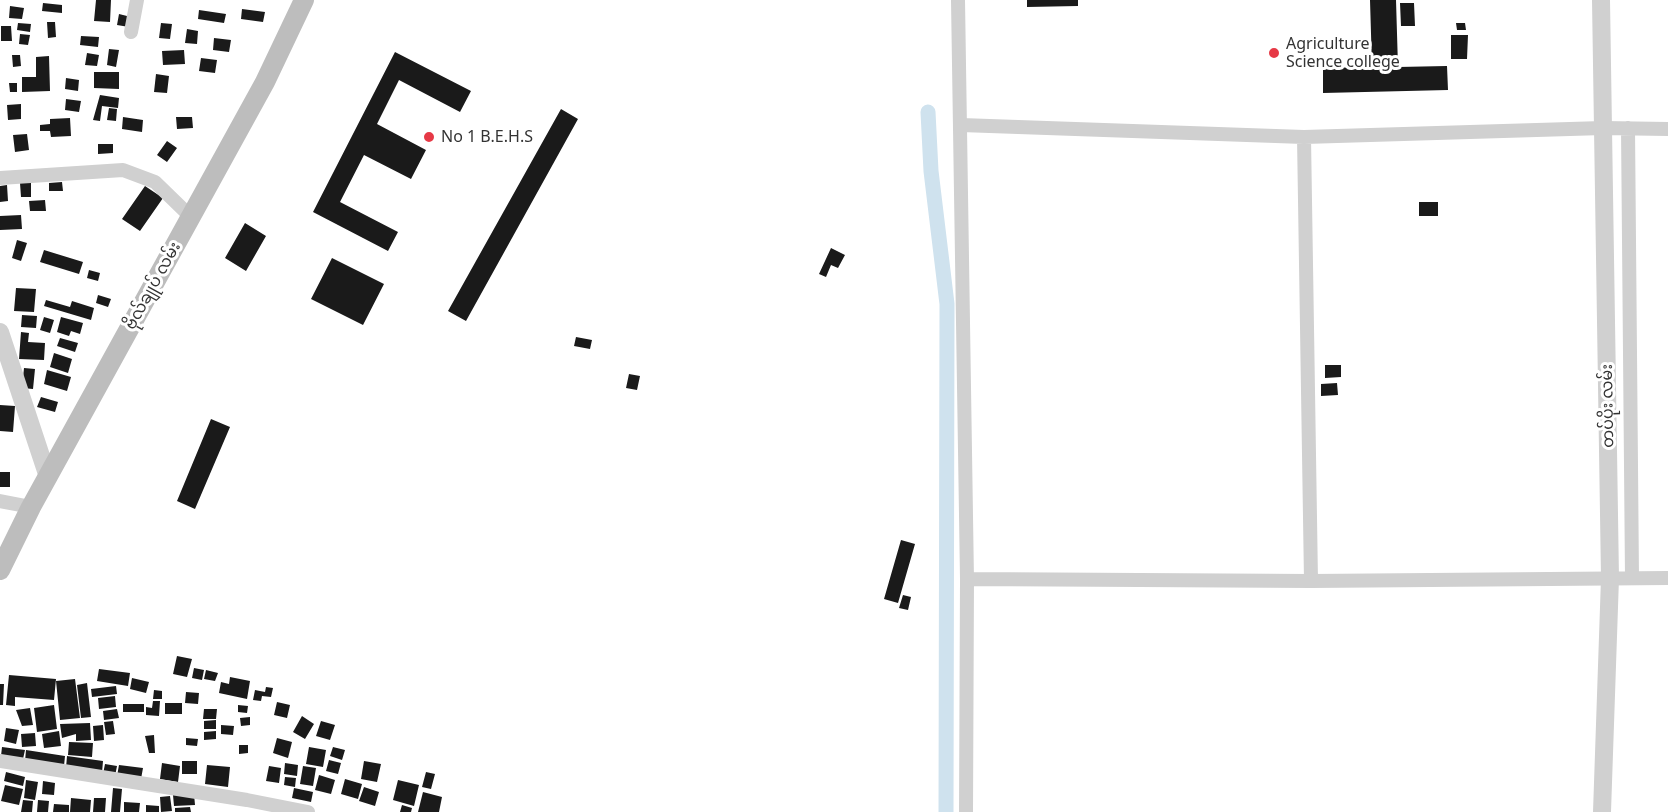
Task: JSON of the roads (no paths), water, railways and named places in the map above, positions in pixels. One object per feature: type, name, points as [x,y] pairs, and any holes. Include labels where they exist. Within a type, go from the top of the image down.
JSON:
[{"type":"main road","name":"ဗိုလ်ချုပ် လမ်း","points":[[0,570],[31,507],[265,82],[304,0]]},
{"type":"street","points":[[131,32],[137,0]]},
{"type":"street","points":[[958,0],[967,579],[966,812]]},
{"type":"street","name":"တပ်ပိုး လမ်း","points":[[1601,0],[1611,578],[1602,812]]},
{"type":"street","points":[[961,124],[1304,137],[1603,128],[1668,129]]},
{"type":"street","points":[[1628,128],[1632,578]]},
{"type":"street","points":[[1304,137],[1311,581]]},
{"type":"street","points":[[0,178],[123,170],[155,182],[191,217]]},
{"type":"street","points":[[0,332],[48,477]]},
{"type":"street","points":[[0,501],[31,507]]},
{"type":"street","points":[[967,579],[1311,581],[1668,578]]},
{"type":"street","points":[[0,760],[248,806],[308,812]]},
{"type":"waterway","points":[[928,112],[931,171],[947,304],[946,812]]},
{"type":"place","name":"Agriculture Science college","points":[[1274,53]]},
{"type":"place","name":"No 1 B.E.H.S","points":[[429,137]]}]
